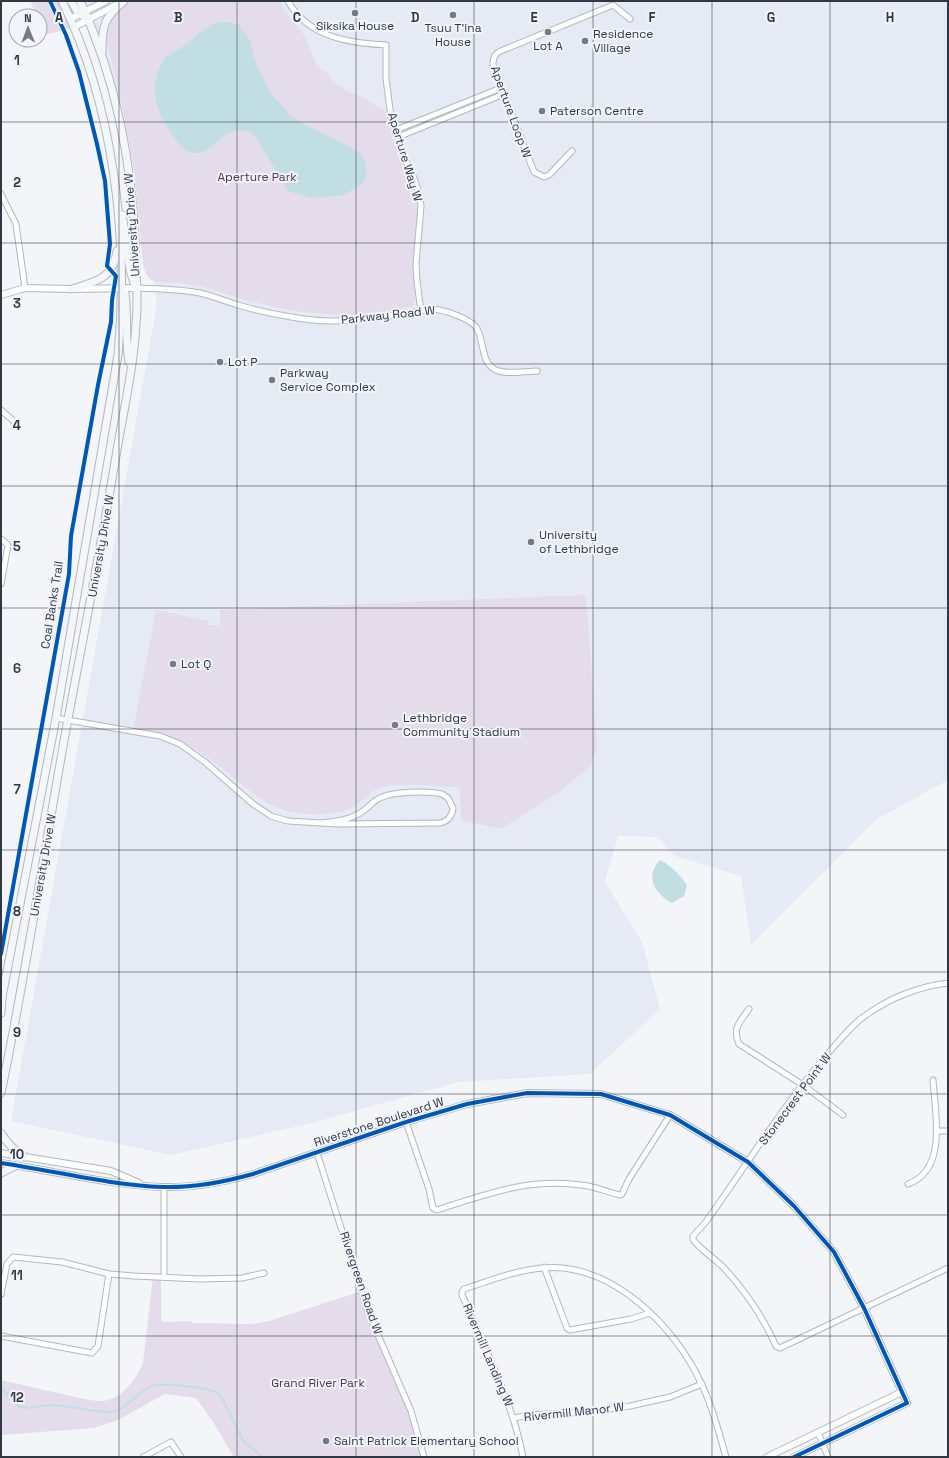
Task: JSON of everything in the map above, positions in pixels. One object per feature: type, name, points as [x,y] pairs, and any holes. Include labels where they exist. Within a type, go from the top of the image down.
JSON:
[{"type":"main road","name":"University Drive W","points":[[1,1013],[2,999],[56,718],[118,355],[121,323],[122,288],[120,239],[115,182],[99,99],[74,27],[62,1]]},
{"type":"main road","points":[[71,1],[89,20]]},
{"type":"main road","points":[[80,1],[83,13]]},
{"type":"main road","points":[[102,57],[102,35],[104,26],[112,11],[124,1]]},
{"type":"main road","name":"University Drive W","points":[[1,1093],[68,720],[103,536],[131,370],[137,322],[136,241],[128,166],[112,90],[89,20]]},
{"type":"main road","points":[[115,182],[126,231],[130,272],[137,288]]},
{"type":"main road","points":[[72,289],[95,281],[109,272],[116,260],[120,239]]},
{"type":"main road","points":[[122,288],[125,293],[128,311],[128,352],[131,370]]},
{"type":"main road","points":[[1,1133],[12,1148],[25,1157]]},
{"type":"main road","points":[[1,1173],[17,1165]]},
{"type":"street","points":[[70,19],[106,1]]},
{"type":"street","points":[[74,27],[124,1]]},
{"type":"street","name":"Aperture Way W","points":[[288,1],[303,21],[327,34],[356,43],[386,45],[386,79],[391,117],[419,193],[421,206],[416,264],[421,311]]},
{"type":"street","name":"Aperture Loop W","points":[[572,151],[550,175],[544,177],[534,172],[493,65],[495,55],[498,52],[613,5],[630,19]]},
{"type":"street","points":[[396,130],[501,88]]},
{"type":"street","points":[[398,138],[504,94]]},
{"type":"street","points":[[1,194],[16,224],[25,288]]},
{"type":"street","points":[[1,295],[25,288],[137,288]]},
{"type":"street","name":"Parkway Road W","points":[[137,288],[201,293],[262,311],[313,320],[356,320],[433,309],[442,310],[475,325],[489,366],[503,372],[537,371]]},
{"type":"street","points":[[1,410],[16,423]]},
{"type":"street","points":[[1,540],[8,545],[1,584]]},
{"type":"street","points":[[56,718],[166,738],[180,744],[193,753],[253,804],[271,816],[288,821],[321,823],[440,824],[449,819],[453,808],[448,798],[442,794],[395,793],[386,795],[376,800],[364,810],[349,818],[321,823]]},
{"type":"street","name":"Stonecrest Point W","points":[[864,1308],[780,1348],[776,1346],[769,1330],[742,1289],[723,1267],[693,1239],[693,1236],[705,1224],[812,1072],[844,1036],[868,1013],[892,999],[917,990],[948,983]]},
{"type":"street","points":[[749,1009],[736,1027],[735,1036],[739,1044],[803,1085],[843,1115]]},
{"type":"street","points":[[908,1184],[916,1181],[927,1170],[936,1149],[933,1080]]},
{"type":"street","name":"Riverstone Boulevard W","points":[[1,1163],[146,1186],[189,1186],[231,1180],[260,1172],[406,1122],[467,1104],[527,1093],[601,1094],[670,1115],[748,1162],[794,1206],[834,1252],[864,1308],[907,1403],[822,1444]]},
{"type":"street","points":[[406,1122],[429,1189],[433,1208],[437,1210],[503,1189],[539,1183],[583,1185],[620,1195],[670,1115]]},
{"type":"street","points":[[936,1131],[948,1131]]},
{"type":"street","name":"Riverstone Boulevard W","points":[[1,1153],[110,1171],[146,1186]]},
{"type":"street","name":"Rivergreen Road W","points":[[317,1153],[368,1312],[411,1411],[424,1457]]},
{"type":"street","points":[[164,1187],[164,1277]]},
{"type":"street","points":[[1,1294],[7,1264],[13,1257],[62,1262],[109,1274],[134,1276],[200,1279],[242,1278],[264,1273]]},
{"type":"street","points":[[544,1268],[567,1328],[570,1330],[631,1319],[650,1313]]},
{"type":"street","name":"Rivermill Landing W","points":[[523,1457],[514,1418],[462,1292],[464,1289],[526,1270],[544,1268],[571,1269],[590,1273],[632,1297],[650,1313],[682,1349],[702,1384],[710,1403],[726,1457]]},
{"type":"street","points":[[864,1308],[948,1268]]},
{"type":"street","points":[[1,1336],[92,1353],[98,1346],[109,1274]]},
{"type":"street","name":"Rivermill Manor W","points":[[514,1418],[529,1415],[588,1412],[630,1406],[670,1397],[702,1384]]},
{"type":"street","points":[[767,1457],[902,1392]]},
{"type":"street","points":[[818,1432],[828,1457]]},
{"type":"street","points":[[143,1457],[171,1442],[181,1457]]},
{"type":"street","points":[[794,1457],[822,1444]]},
{"type":"shaded area","name":"University of Lethbridge","points":[[80,1],[948,1],[948,780],[877,819],[751,945],[741,876],[675,856],[657,837],[618,836],[605,882],[642,942],[660,1009],[590,1074],[458,1082],[312,1123],[171,1155],[11,1121],[157,304],[127,122]]},
{"type":"green space","points":[[30,1],[62,1],[74,27],[48,34],[48,8],[33,8]]},
{"type":"green space","name":"Aperture Park","points":[[131,1],[280,1],[284,10],[304,35],[317,66],[328,74],[334,82],[347,91],[360,96],[388,113],[393,131],[418,197],[419,206],[414,261],[415,298],[413,306],[379,313],[320,314],[301,312],[257,303],[199,286],[181,283],[158,282],[147,276],[143,264],[134,170],[121,101],[106,39],[110,21],[120,8]]},
{"type":"green space","name":"Lethbridge Community Stadium","points":[[586,595],[597,747],[591,765],[559,792],[501,829],[461,820],[460,787],[400,785],[383,787],[370,794],[350,809],[340,812],[305,814],[284,810],[270,805],[261,799],[194,748],[193,753],[180,744],[133,731],[156,610],[209,621],[208,625],[220,625],[220,610]]},
{"type":"green space","name":"Grand River Park","points":[[153,1277],[161,1277],[161,1320],[163,1322],[192,1321],[192,1323],[252,1324],[269,1321],[362,1291],[411,1411],[424,1457],[234,1457],[213,1422],[196,1398],[165,1394],[118,1420],[94,1428],[1,1435],[1,1380],[97,1401],[108,1400],[115,1397],[127,1388],[143,1363]]},
{"type":"water","points":[[230,22],[239,25],[250,40],[254,59],[269,91],[291,116],[362,155],[366,163],[366,175],[363,183],[344,195],[311,198],[288,191],[257,139],[249,131],[230,132],[209,149],[200,153],[191,153],[183,148],[178,142],[168,129],[157,103],[155,84],[160,66],[165,58],[183,47],[199,33],[215,23]]},
{"type":"water","points":[[660,860],[675,871],[687,885],[684,896],[672,903],[657,890],[652,878],[655,866]]},
{"type":"waterway","points":[[1,1389],[7,1393],[18,1406],[25,1408],[54,1405],[109,1412],[125,1406],[150,1387],[163,1385],[210,1390],[219,1394],[244,1442],[261,1457]]},
{"type":"cycle path","name":"Coal Banks Trail","points":[[1,954],[69,574],[71,536],[98,385],[111,322],[112,300],[116,276],[107,266],[110,244],[105,181],[97,144],[79,72],[66,35],[50,1]]},
{"type":"cycle path","points":[[1,1163],[122,1184],[186,1187],[220,1182],[253,1174],[406,1122],[467,1104],[527,1093],[601,1094],[670,1115],[748,1162],[794,1206],[834,1252],[864,1308],[907,1403],[794,1457]]},
{"type":"place","name":"Siksika House","points":[[355,13]]},
{"type":"place","name":"Tsuu T'ina House","points":[[453,15]]},
{"type":"place","name":"Lot A","points":[[548,32]]},
{"type":"place","name":"Residence Village","points":[[585,41]]},
{"type":"place","name":"Paterson Centre","points":[[542,111]]},
{"type":"place","name":"Lot P","points":[[220,362]]},
{"type":"place","name":"Parkway Service Complex","points":[[272,380]]},
{"type":"place","name":"University of Lethbridge","points":[[531,542]]},
{"type":"place","name":"Lot Q","points":[[173,664]]},
{"type":"place","name":"Lethbridge Community Stadium","points":[[395,725]]},
{"type":"place","name":"Saint Patrick Elementary School","points":[[326,1441]]}]
